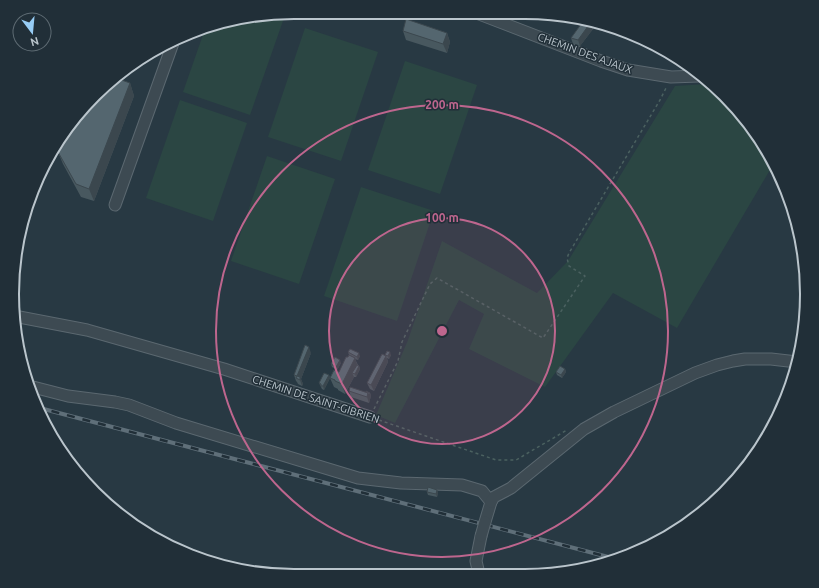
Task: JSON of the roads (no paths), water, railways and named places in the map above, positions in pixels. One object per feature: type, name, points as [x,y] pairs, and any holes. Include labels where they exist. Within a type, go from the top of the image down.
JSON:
[{"type":"street","name":"CHEMIN DES AJAUX","points":[[492,19],[621,68],[642,73],[671,77],[692,76]]},
{"type":"street","points":[[115,205],[171,47]]},
{"type":"street","name":"CHEMIN DE SAINT-GIBRIEN","points":[[20,317],[87,330],[224,369],[370,417]]},
{"type":"street","points":[[478,569],[476,561],[481,536],[491,502],[494,498],[511,488],[584,429],[614,412],[695,373],[717,365],[746,359],[771,359],[792,361]]},
{"type":"street","points":[[36,388],[68,396],[129,405],[176,422],[358,478],[401,483],[462,485],[482,491],[491,502]]},
{"type":"railway","points":[[44,409],[606,556]]}]
